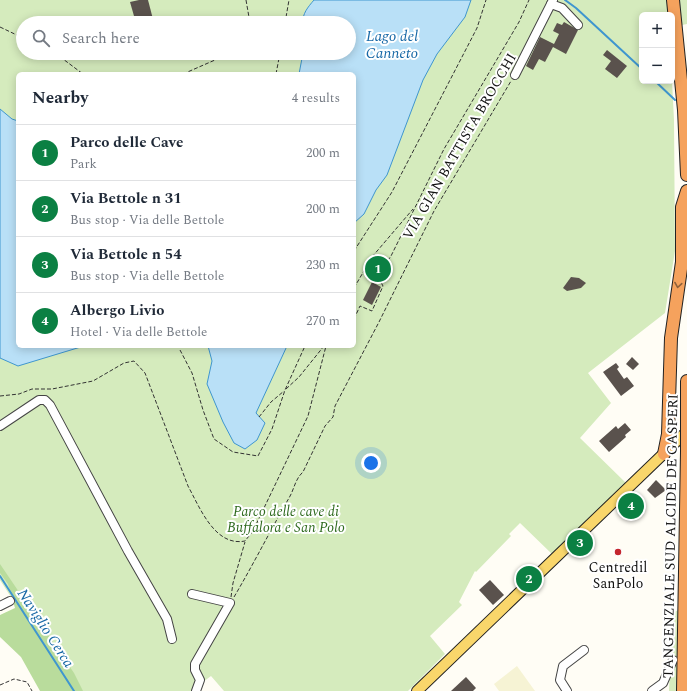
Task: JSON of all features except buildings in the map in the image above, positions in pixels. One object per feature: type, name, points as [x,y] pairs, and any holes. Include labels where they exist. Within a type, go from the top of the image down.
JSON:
[{"type":"highway","points":[[673,0],[684,110],[687,175]]},
{"type":"highway","points":[[681,0],[687,48]]},
{"type":"highway","points":[[664,454],[668,434],[671,338],[682,262],[682,207],[687,191]]},
{"type":"highway","name":"TANGENZIALE SUD ALCIDE DE GASPERI","points":[[683,691],[687,381]]},
{"type":"main road","points":[[417,691],[683,435]]},
{"type":"street","name":"VIA GIAN BATTISTA BROCCHI","points":[[515,75],[552,2],[562,8],[578,25]]},
{"type":"street","points":[[0,426],[39,400],[45,400],[50,405],[125,545],[167,619],[172,639]]},
{"type":"street","points":[[192,594],[230,603],[195,664],[195,670],[200,680],[196,691]]},
{"type":"street","points":[[0,606],[10,601]]},
{"type":"street","points":[[567,691],[560,680],[563,666],[584,650]]},
{"type":"street","points":[[652,691],[663,683],[673,660]]},
{"type":"path","points":[[246,0],[249,16]]},
{"type":"path","points":[[286,16],[289,0]]},
{"type":"path","points":[[356,248],[392,192],[477,28],[486,0]]},
{"type":"path","points":[[356,315],[360,306],[372,311],[383,286],[378,277],[381,270],[391,256],[444,148],[519,22],[529,0]]},
{"type":"path","points":[[0,27],[16,35]]},
{"type":"path","points":[[65,60],[81,72]]},
{"type":"path","points":[[188,72],[215,60]]},
{"type":"path","points":[[276,72],[279,60]]},
{"type":"path","name":"VIA GIAN BATTISTA BROCCHI","points":[[230,603],[289,498],[298,476],[303,472],[325,426],[333,417],[335,406],[379,322],[434,211],[515,75]]},
{"type":"path","points":[[356,285],[372,257],[414,207]]},
{"type":"path","points":[[180,350],[192,373],[203,410],[214,439],[233,452],[258,456],[272,429],[285,390],[304,348]]},
{"type":"path","points":[[259,417],[271,402],[299,377],[323,348]]},
{"type":"path","points":[[230,603],[233,583],[245,541],[253,531],[308,416],[325,348]]},
{"type":"path","points":[[0,396],[19,394],[32,389],[52,389],[93,382],[124,364],[134,361],[144,372],[188,486],[200,506],[219,535],[233,542],[245,541]]},
{"type":"path","points":[[0,685],[14,679],[27,682],[32,691]]},
{"type":"shaded area","points":[[517,666],[535,691],[499,691],[494,684]]},
{"type":"green space","name":"Parco delle cave di Buffalora e San Polo","points":[[0,0],[687,0],[687,24],[675,26],[675,12],[639,12],[639,84],[672,84],[674,120],[675,251],[665,313],[588,373],[611,403],[580,438],[626,483],[552,554],[520,523],[509,534],[511,536],[476,572],[475,571],[459,602],[462,605],[430,636],[445,654],[408,691],[224,691],[211,676],[191,691],[71,691],[0,580]]},
{"type":"green space","points":[[0,564],[74,673],[83,691],[40,691],[21,657],[0,637],[0,615],[15,608],[8,584],[0,573]]},
{"type":"green space","points":[[687,606],[687,691],[669,691],[672,613]]},
{"type":"water","name":"Lago del Canneto","points":[[314,0],[471,0],[465,17],[437,54],[423,80],[387,175],[376,190],[364,214],[356,221],[356,72],[299,72],[302,60],[356,60],[356,16],[304,16]]},
{"type":"water","points":[[0,109],[12,119],[16,120],[16,348],[77,348],[18,366],[0,358]]},
{"type":"water","points":[[209,348],[286,348],[256,413],[265,423],[257,440],[245,449],[234,443],[223,422],[207,384],[212,361]]},
{"type":"waterway","points":[[565,0],[576,8],[639,66]]},
{"type":"waterway","points":[[658,84],[675,100]]},
{"type":"waterway","name":"Naviglio Cerca","points":[[0,576],[74,691]]},
{"type":"place","name":"Parco delle Cave","points":[[378,269]]},
{"type":"place","name":"Albergo Livio","points":[[631,506]]},
{"type":"place","name":"Via Bettole n 54","points":[[580,543]]},
{"type":"place","name":"Centredil SanPolo","points":[[618,552]]},
{"type":"place","name":"Via Bettole n 31","points":[[529,579]]}]
